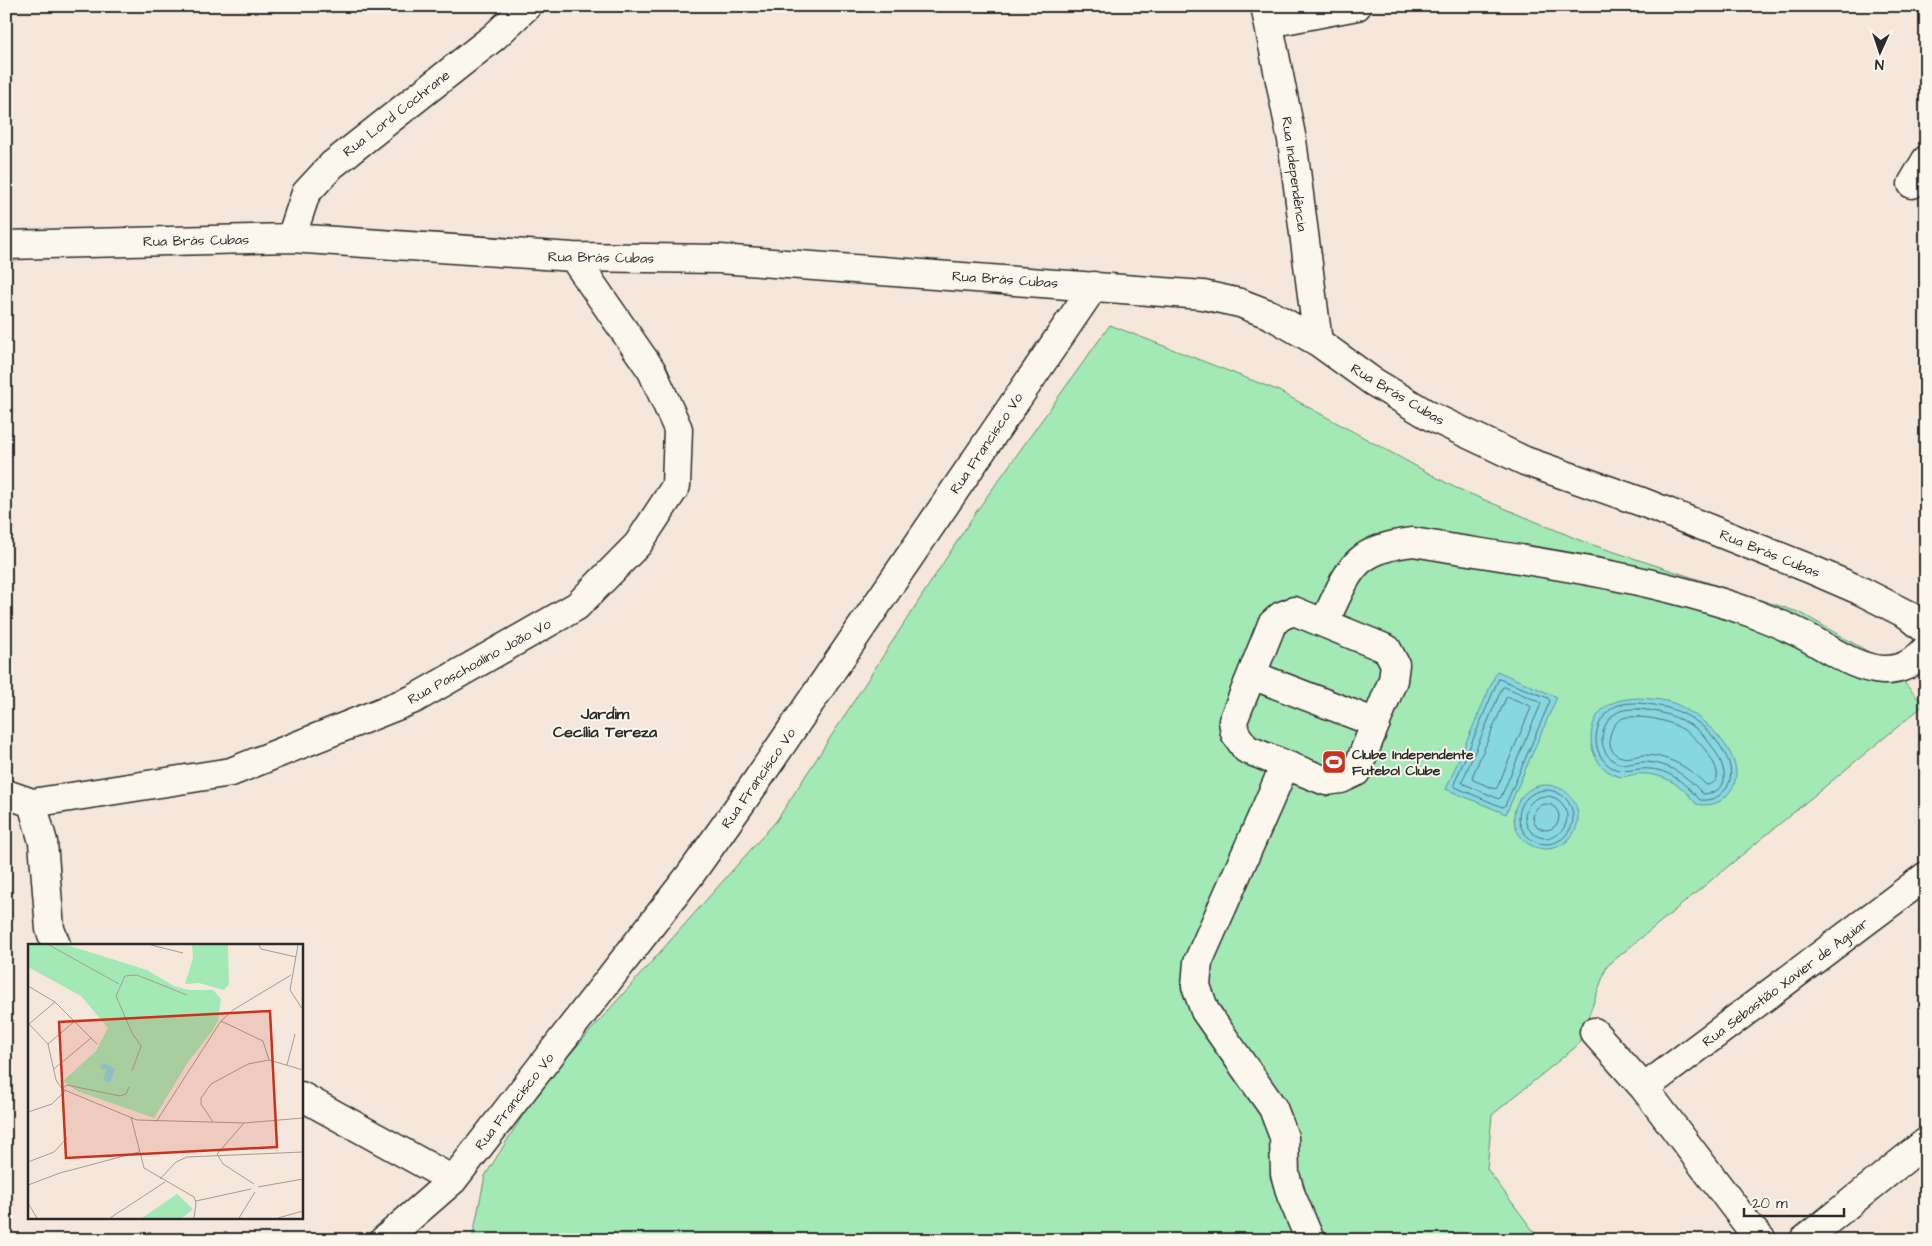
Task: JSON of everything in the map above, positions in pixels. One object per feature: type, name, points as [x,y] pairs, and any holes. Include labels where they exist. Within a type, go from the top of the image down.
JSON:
[{"type":"street","name":"Rua Lord Cochrane","points":[[291,238],[306,193],[332,165],[494,37],[527,6]]},
{"type":"street","points":[[1267,14],[1357,6]]},
{"type":"street","name":"Rua Independência","points":[[1267,14],[1292,140],[1318,342]]},
{"type":"street","points":[[1912,184],[1926,160]]},
{"type":"street","name":"Rua Brás Cubas","points":[[6,245],[291,238],[572,258],[720,258],[1202,295],[1240,303],[1271,315],[1318,342],[1372,381],[1430,416],[1525,461],[1642,502],[1920,615]]},
{"type":"street","name":"Rua Paschoalino João Vo","points":[[32,803],[231,772],[414,699],[577,606],[638,544],[676,486],[678,429],[652,371],[572,258]]},
{"type":"street","name":"Rua Francisco Vo","points":[[384,1240],[453,1180],[690,875],[756,782],[1094,286]]},
{"type":"street","points":[[1324,623],[1346,577],[1357,562],[1372,551],[1390,544],[1413,542],[1665,586],[1753,613],[1861,665],[1885,670],[1903,666],[1914,662],[1926,649]]},
{"type":"street","points":[[1294,610],[1324,623],[1387,649],[1395,664],[1393,680],[1356,772],[1341,779],[1326,781],[1246,749],[1236,733],[1233,721],[1272,624],[1281,616],[1294,610]]},
{"type":"street","points":[[1252,675],[1376,723]]},
{"type":"street","points":[[1285,765],[1198,962],[1196,986],[1204,1011],[1273,1108],[1284,1137],[1285,1174],[1291,1195],[1310,1240]]},
{"type":"street","points":[[6,794],[32,803],[43,842],[50,929],[56,944]]},
{"type":"street","name":"Rua Sebastião Xavier de Aguiar","points":[[1644,1088],[1926,876]]},
{"type":"street","points":[[1594,1032],[1644,1088],[1748,1225],[1762,1240]]},
{"type":"street","points":[[302,1097],[453,1180]]},
{"type":"street","points":[[1804,1240],[1926,1142]]},
{"type":"green space","name":"Clube Independente Futebol Clube","points":[[1110,325],[1277,390],[1454,487],[1584,542],[1801,613],[1886,662],[1924,705],[1607,966],[1578,1045],[1492,1115],[1487,1169],[1540,1240],[472,1240],[485,1176],[539,1089],[777,820],[978,509]]},
{"type":"water","points":[[1497,671],[1557,697],[1506,814],[1446,789]]},
{"type":"water","points":[[1639,698],[1665,701],[1685,709],[1712,729],[1724,743],[1732,757],[1736,771],[1734,785],[1724,798],[1711,804],[1696,804],[1677,785],[1662,777],[1636,774],[1620,777],[1608,772],[1601,765],[1592,749],[1591,739],[1595,720],[1604,708],[1613,703]]},
{"type":"water","points":[[1546,785],[1558,787],[1569,794],[1576,805],[1578,817],[1576,829],[1569,840],[1558,847],[1546,849],[1534,847],[1523,840],[1516,829],[1514,817],[1516,805],[1523,794],[1534,787]]},
{"type":"place","name":"Clube Independente Futebol Clube","points":[[1334,762]]},
{"type":"district","name":"Jardim Cecília Tereza","points":[[605,722]]}]
